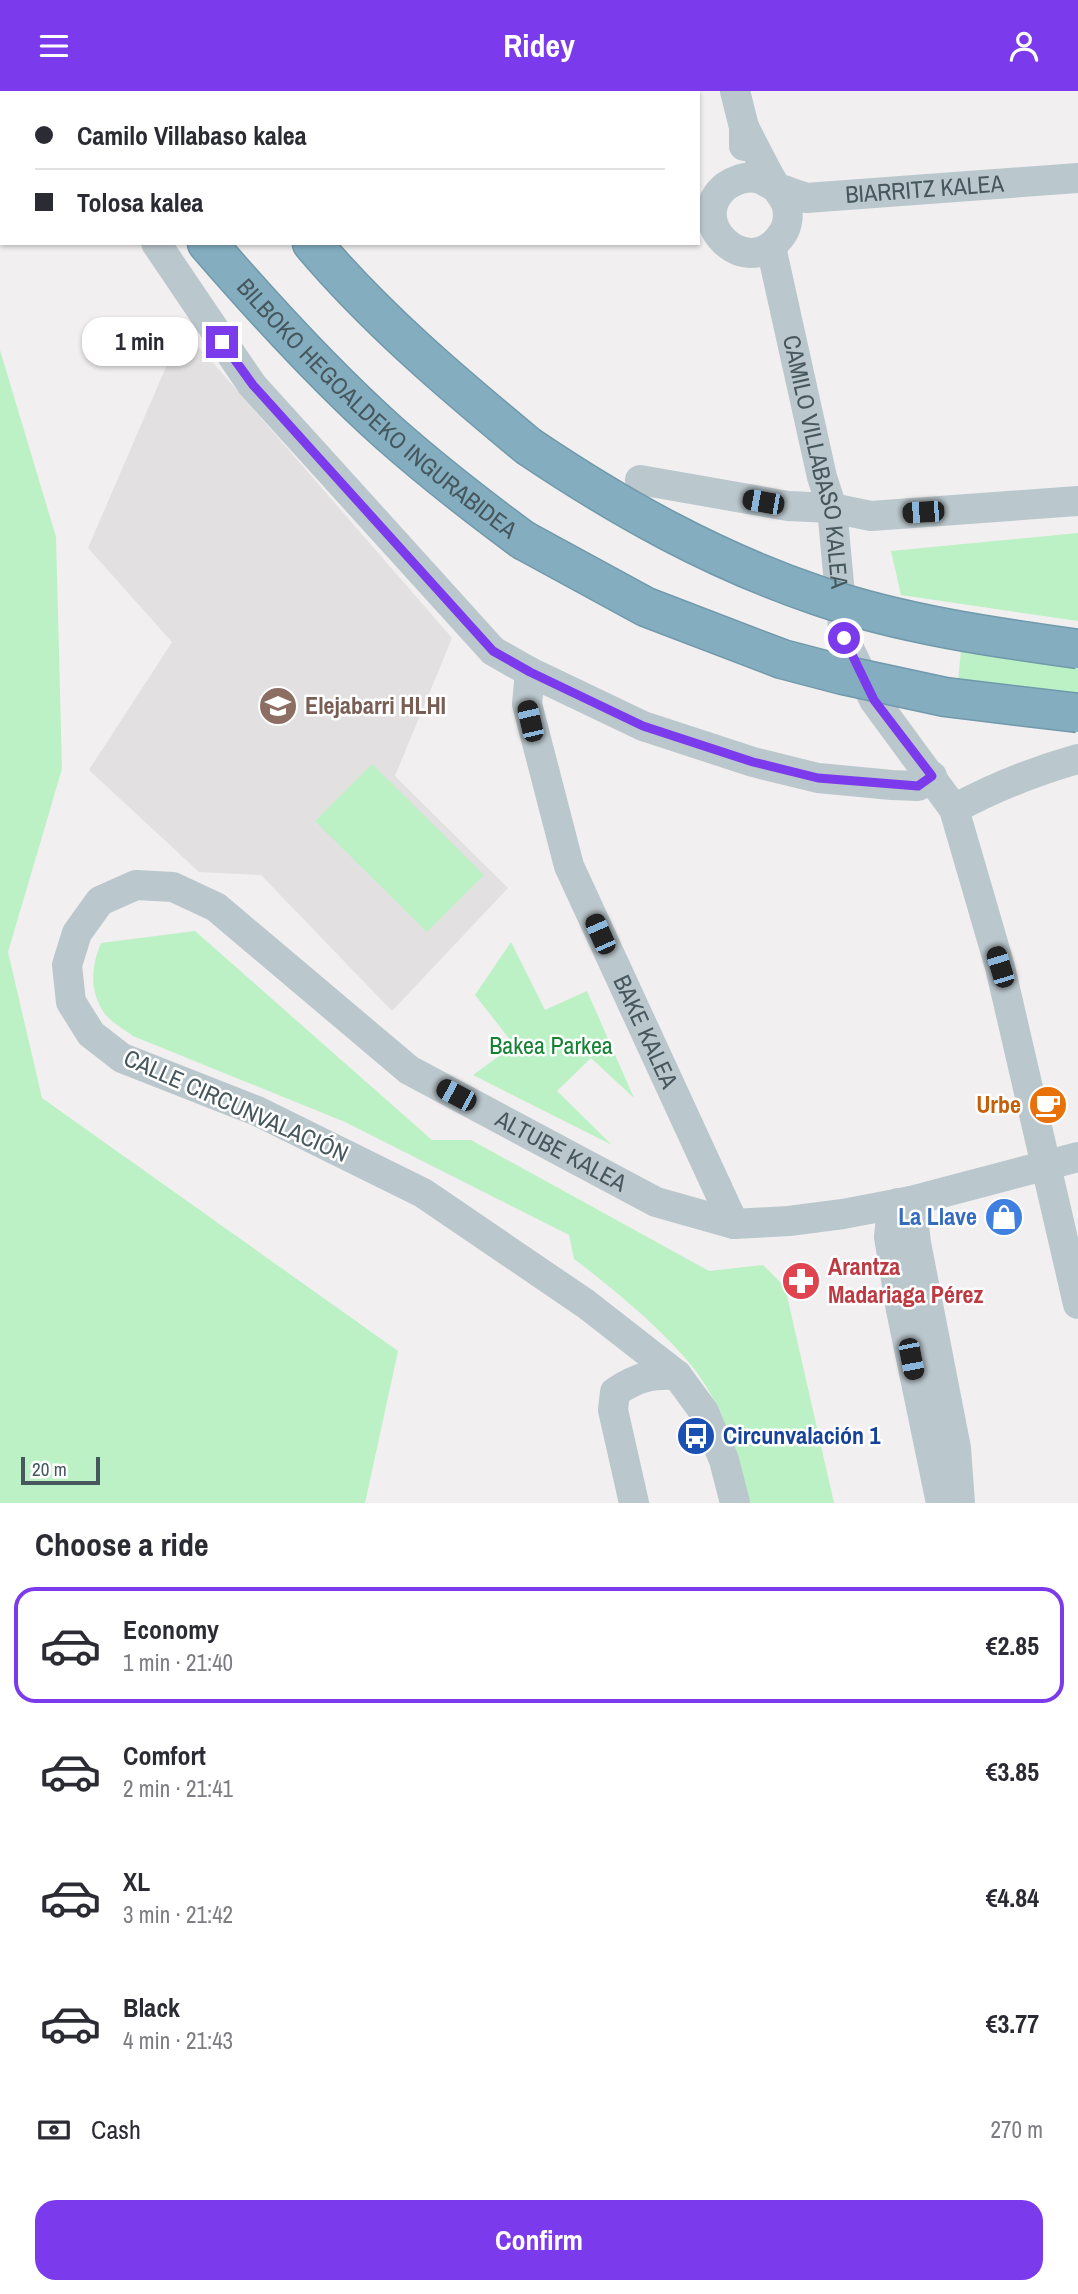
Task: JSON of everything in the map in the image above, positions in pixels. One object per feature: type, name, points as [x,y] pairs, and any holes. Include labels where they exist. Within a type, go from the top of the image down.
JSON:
[{"type":"highway","name":"BILBOKO HEGOALDEKO INGURABIDEA","points":[[208,245],[277,322],[387,431],[466,498],[523,540],[646,607],[782,659],[843,675],[945,697],[1078,713]]},
{"type":"highway","points":[[314,245],[424,357],[528,446],[591,489],[670,534],[741,566],[820,596],[922,623],[1017,641],[1078,649]]},
{"type":"street","points":[[735,91],[744,127],[782,196],[788,218],[785,229],[771,247],[760,252],[748,253],[725,244],[717,235],[705,211],[723,189],[733,181],[744,178],[766,181],[775,187]]},
{"type":"street","points":[[744,127],[744,178]]},
{"type":"street","name":"BIARRITZ KALEA","points":[[775,187],[806,198],[823,198],[1078,178]]},
{"type":"street","points":[[157,245],[253,385],[493,651],[530,672],[643,726],[753,762],[818,778],[892,785],[918,786],[932,776]]},
{"type":"street","name":"CAMILO VILLABASO KALEA","points":[[771,247],[822,477],[832,508],[844,638],[874,700],[954,809],[1000,967],[1078,1304]]},
{"type":"street","points":[[640,480],[788,506],[832,508],[871,516],[1078,501]]},
{"type":"street","name":"BAKE KALEA","points":[[530,672],[527,704],[569,866],[734,1224]]},
{"type":"street","points":[[954,809],[1054,765],[1078,759]]},
{"type":"street","name":"CALLE CIRCUNVALACIÓN","points":[[216,907],[173,887],[136,885],[100,901],[77,933],[67,965],[71,1002],[91,1034],[122,1058],[257,1111],[423,1193],[586,1304],[677,1375],[704,1412],[724,1460],[734,1503]]},
{"type":"street","name":"ALTUBE KALEA","points":[[216,907],[409,1070],[656,1202],[734,1224],[789,1221],[905,1202]]},
{"type":"street","points":[[941,1503],[901,1310],[889,1237],[891,1217],[905,1202],[1078,1157]]},
{"type":"street","points":[[905,1202],[916,1243],[956,1448],[960,1503]]},
{"type":"street","points":[[634,1503],[613,1410],[615,1392],[634,1379],[654,1374],[677,1375]]},
{"type":"shaded area","name":"Elejabarri HLHI","points":[[182,330],[452,638],[395,776],[508,888],[392,1011],[261,875],[199,872],[89,770],[172,642],[88,548]]},
{"type":"green space","points":[[0,350],[56,537],[62,769],[8,952],[42,1098],[398,1351],[365,1503],[0,1503]]},
{"type":"green space","points":[[1078,533],[1078,621],[901,595],[891,551]]},
{"type":"green space","points":[[962,640],[1078,651],[1078,714],[956,702]]},
{"type":"green space","points":[[372,764],[484,875],[427,932],[315,821]]},
{"type":"green space","points":[[195,931],[432,1140],[471,1140],[709,1271],[763,1265],[785,1287],[834,1503],[745,1503],[732,1443],[706,1386],[664,1335],[627,1301],[574,1259],[569,1235],[345,1122],[133,1036],[108,1017],[96,997],[93,979],[101,943]]},
{"type":"green space","name":"Bakea Parkea","points":[[511,942],[545,1010],[587,991],[634,1098],[591,1058],[557,1091],[612,1145],[473,1075],[514,1045],[475,995]]},
{"type":"place","name":"Elejabarri HLHI","points":[[278,706]]},
{"type":"place","name":"Urbe","points":[[1048,1105]]},
{"type":"place","name":"La Llave","points":[[1004,1217]]},
{"type":"place","name":"Arantza Madariaga Pérez","points":[[801,1281]]},
{"type":"place","name":"Circunvalación 1","points":[[696,1436]]},
{"type":"route","points":[[222,342],[253,385],[493,651],[598,705],[643,726],[753,762],[818,778],[918,786],[932,776],[874,700],[844,638]]}]
